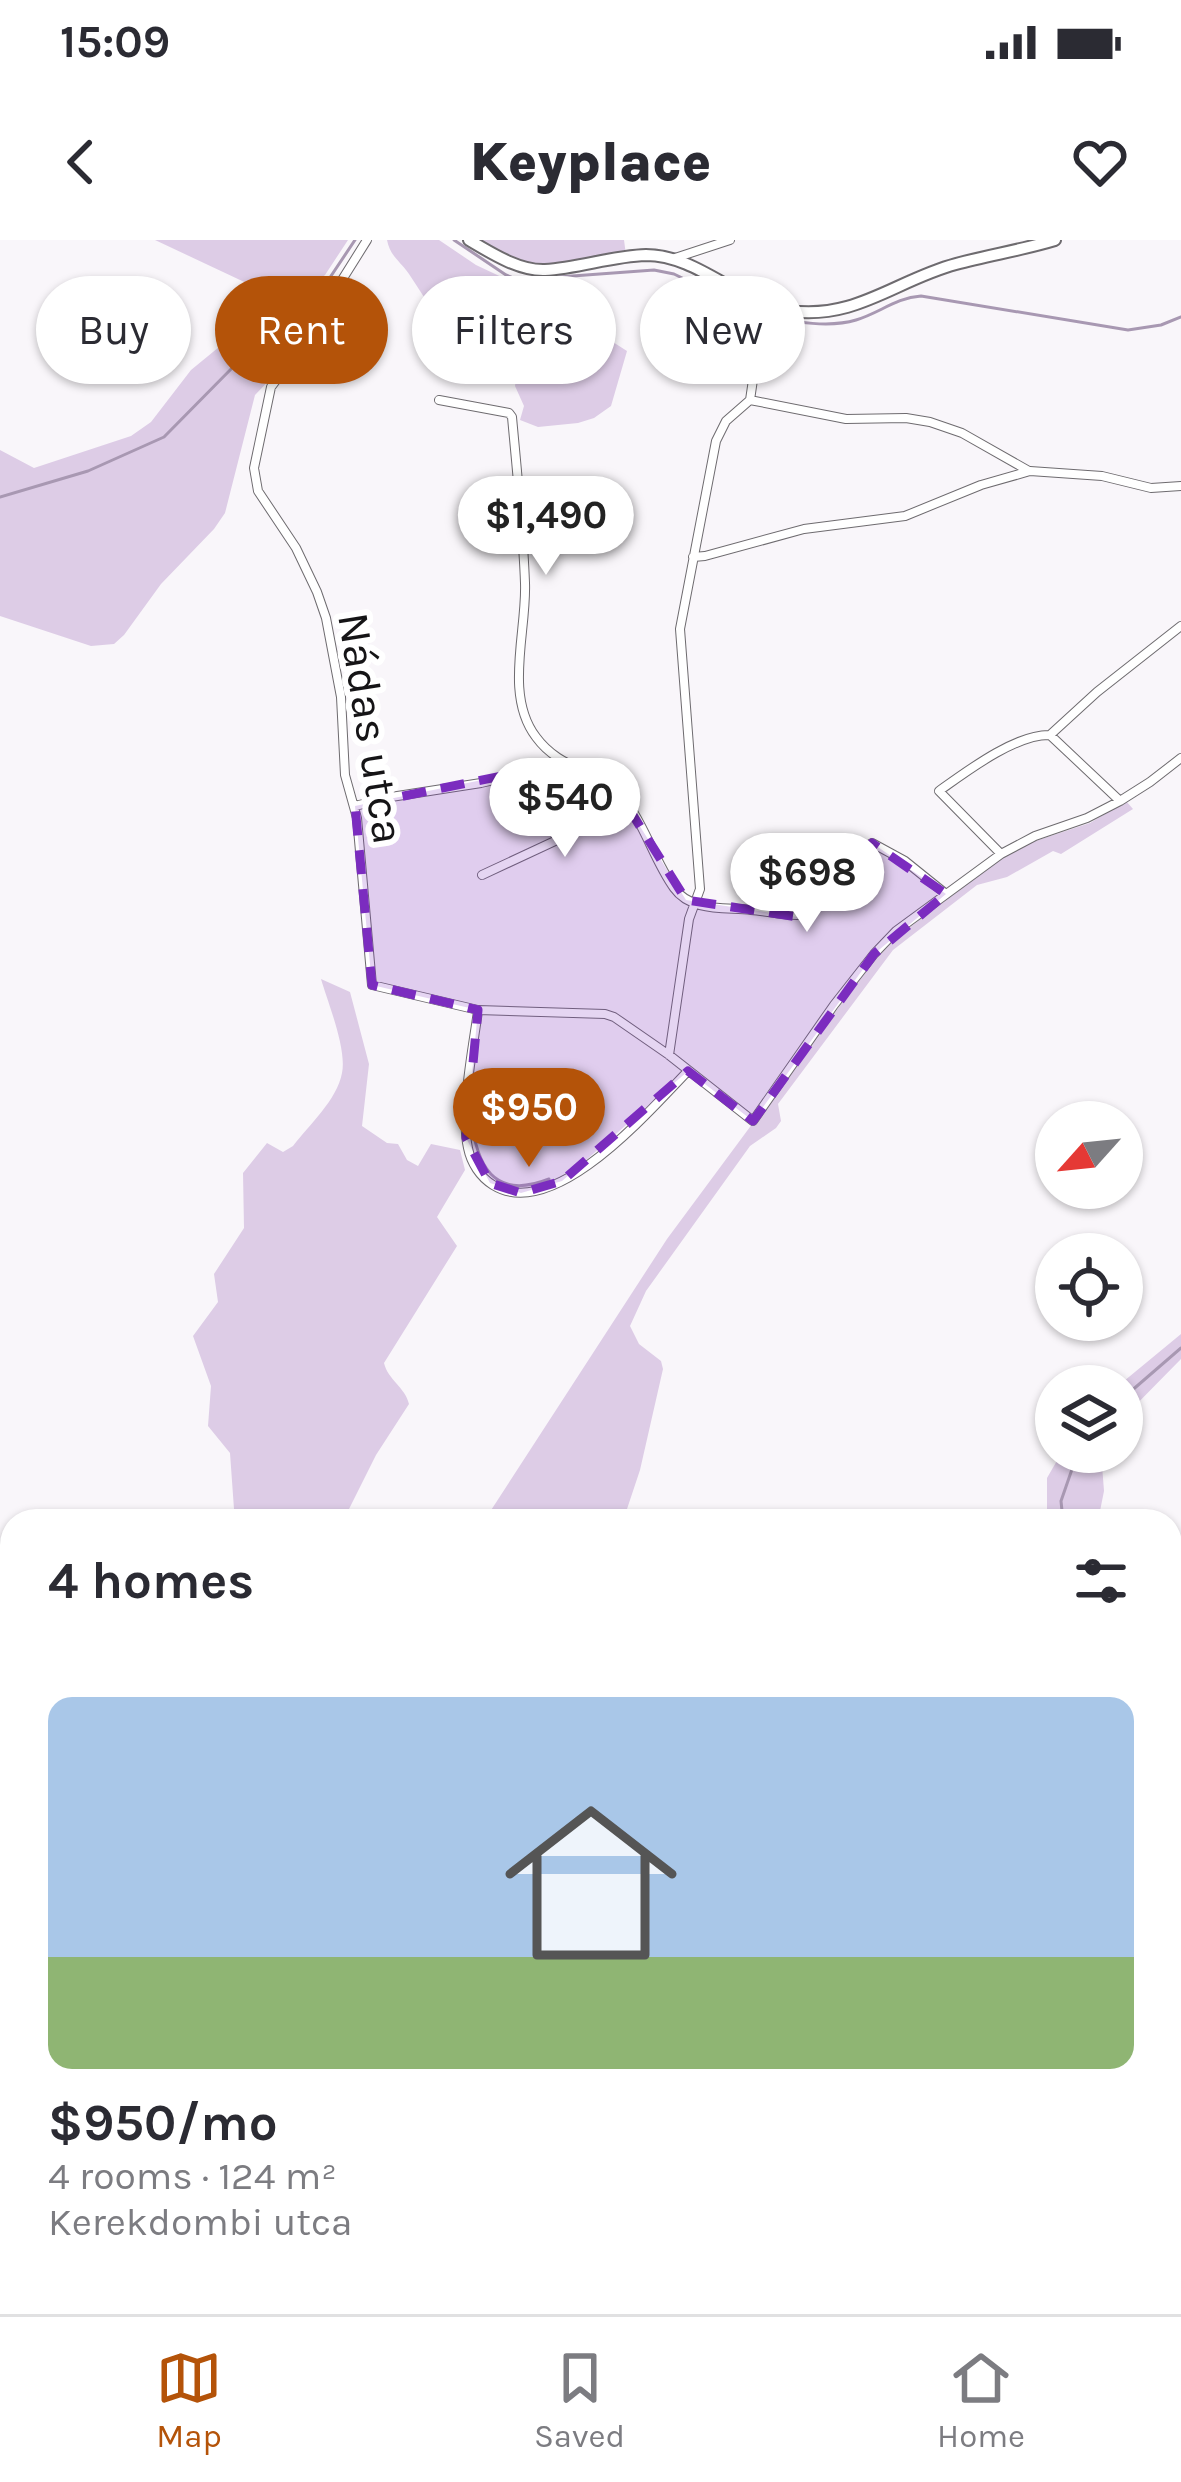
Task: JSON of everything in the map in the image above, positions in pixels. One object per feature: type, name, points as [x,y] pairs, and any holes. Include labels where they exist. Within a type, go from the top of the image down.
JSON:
[{"type":"main road","points":[[469,240],[515,264],[545,270],[644,255],[673,257],[707,276]]},
{"type":"main road","points":[[805,311],[836,312],[928,273],[1055,240]]},
{"type":"street","name":"Nádas utca","points":[[367,240],[271,387],[254,468],[258,490],[296,548],[326,618],[341,697],[345,775],[355,806],[372,985],[478,1010]]},
{"type":"street","points":[[673,257],[730,240]]},
{"type":"street","points":[[669,1055],[700,889],[680,629],[716,441],[726,422],[751,400],[753,384]]},
{"type":"street","points":[[439,400],[512,417],[526,605],[522,707],[537,739],[565,763],[609,782],[629,806],[681,896],[715,908],[796,915],[855,853],[872,843],[905,861],[946,894]]},
{"type":"street","points":[[751,400],[846,419],[930,422],[962,433],[1030,471]]},
{"type":"street","points":[[693,556],[804,529],[905,516],[980,484],[1030,471],[1102,476],[1151,488],[1181,486]]},
{"type":"street","points":[[1001,854],[939,791],[1021,742],[1051,735],[1181,626]]},
{"type":"street","points":[[1051,735],[1120,801]]},
{"type":"street","points":[[688,1071],[625,1135],[547,1189],[504,1190],[476,1169],[468,1153],[466,1119],[478,1010],[605,1014],[669,1055],[753,1121],[834,1005],[896,931],[1001,854],[1120,801],[1181,758]]},
{"type":"street","points":[[355,806],[565,763]]},
{"type":"street","points":[[482,875],[629,806]]},
{"type":"highlighted area","points":[[565,763],[616,788],[686,900],[798,917],[872,843],[946,894],[874,954],[753,1121],[688,1071],[562,1181],[521,1193],[490,1183],[466,1138],[478,1010],[372,985],[355,806]]},
{"type":"shaded area","points":[[155,240],[348,240],[324,276],[232,276]]},
{"type":"shaded area","points":[[387,240],[439,240],[499,276],[412,278]]},
{"type":"shaded area","points":[[477,240],[624,240],[626,255],[533,265]]},
{"type":"shaded area","points":[[616,344],[627,351],[611,406],[578,423],[538,427],[520,420],[524,406],[515,386],[616,384]]},
{"type":"shaded area","points":[[215,350],[215,384],[266,384],[255,395],[225,513],[214,529],[161,584],[114,644],[91,646],[0,616],[0,450],[34,468],[131,436],[151,422],[180,384],[191,384],[191,370]]},
{"type":"shaded area","points":[[1126,801],[1133,809],[1061,854],[1053,851],[1007,877],[977,885],[893,950],[778,1104],[781,1121],[776,1128],[750,1146],[646,1291],[630,1326],[639,1344],[661,1361],[663,1369],[627,1509],[492,1509],[667,1239],[870,965],[898,936],[1017,847],[1090,823]]},
{"type":"shaded area","points":[[321,979],[350,992],[369,1064],[362,1126],[387,1143],[398,1144],[407,1160],[418,1166],[431,1144],[460,1150],[465,1170],[437,1217],[457,1246],[384,1363],[409,1404],[349,1509],[234,1509],[230,1453],[208,1426],[211,1386],[193,1336],[218,1302],[214,1274],[244,1228],[243,1173],[267,1143],[283,1152],[293,1146],[339,1083],[343,1063]]},
{"type":"shaded area","points":[[1181,1334],[1181,1359],[1143,1398],[1143,1365]]},
{"type":"shaded area","points":[[1050,1473],[1103,1473],[1100,1509],[1047,1509]]},
{"type":"waterway","points":[[0,497],[88,471],[164,437],[329,279],[355,240]]},
{"type":"waterway","points":[[454,240],[518,280],[654,270],[678,276]]},
{"type":"waterway","points":[[805,322],[846,322],[921,296],[1128,330],[1181,317]]},
{"type":"waterway","points":[[474,1136],[483,1164],[499,1180],[520,1186],[549,1179]]},
{"type":"waterway","points":[[1143,1381],[1181,1348]]},
{"type":"waterway","points":[[1062,1509],[1071,1473]]}]
